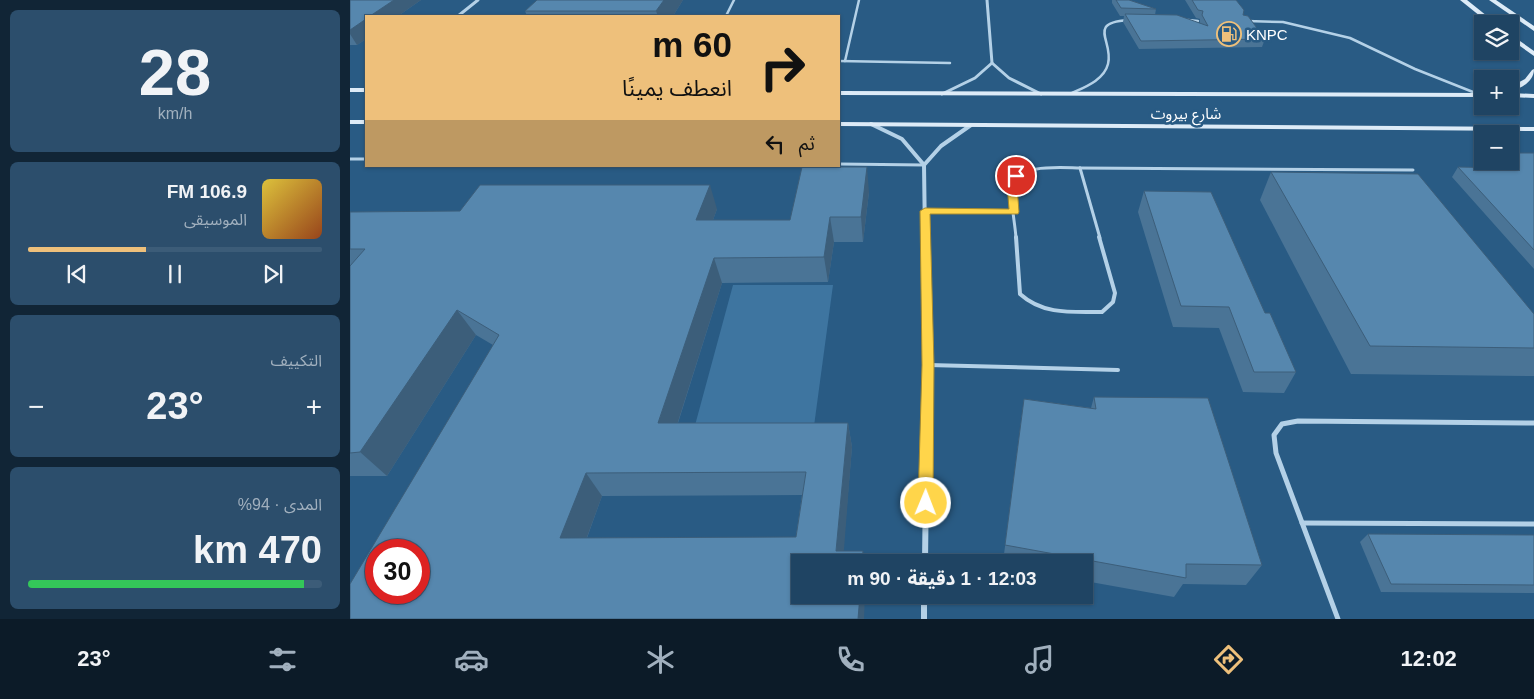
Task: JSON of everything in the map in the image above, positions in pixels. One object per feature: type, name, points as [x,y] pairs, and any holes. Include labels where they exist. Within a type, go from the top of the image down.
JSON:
[{"type":"main road","points":[[1463,0],[1482,15]]},
{"type":"main road","points":[[1492,0],[1534,29]]},
{"type":"main road","points":[[1519,43],[1534,54]]},
{"type":"main road","points":[[1524,47],[1534,60]]},
{"type":"main road","points":[[1519,85],[1527,80],[1534,71]]},
{"type":"main road","points":[[350,90],[365,90]]},
{"type":"main road","name":"شارع بيروت","points":[[840,93],[1474,95]]},
{"type":"main road","points":[[1519,96],[1534,96]]},
{"type":"main road","points":[[350,122],[365,122]]},
{"type":"main road","name":"شارع بيروت","points":[[840,124],[1534,129]]},
{"type":"street","points":[[459,15],[478,0]]},
{"type":"street","points":[[942,94],[983,74],[992,63],[987,0]]},
{"type":"street","points":[[992,63],[1009,78],[1042,94]]},
{"type":"street","points":[[871,124],[894,133],[909,143],[924,165],[928,365],[925,554]]},
{"type":"street","points":[[924,165],[941,146],[972,125]]},
{"type":"street","points":[[924,604],[924,619]]},
{"type":"lane","points":[[726,15],[734,0]]},
{"type":"lane","points":[[845,61],[859,0]]},
{"type":"lane","points":[[1070,94],[1096,80],[1108,64],[1103,34],[1105,28],[1114,21],[1131,20]]},
{"type":"lane","points":[[1179,20],[1198,21]]},
{"type":"lane","points":[[1243,21],[1283,22],[1334,33],[1350,38],[1415,69],[1474,92]]},
{"type":"lane","points":[[840,61],[950,63]]},
{"type":"lane","points":[[350,159],[365,159]]},
{"type":"lane","points":[[840,164],[924,165]]},
{"type":"lane","points":[[1080,168],[1115,293],[1113,302],[1102,312],[1044,310],[1029,304],[1020,294],[1012,185],[1016,176],[1027,171],[1042,168],[1080,168],[1414,170]]},
{"type":"lane","points":[[925,211],[1014,212]]},
{"type":"lane","points":[[928,365],[1118,370]]},
{"type":"lane","points":[[1338,619],[1276,453],[1274,435],[1282,424],[1298,421],[1534,423]]},
{"type":"lane","points":[[1302,523],[1534,524]]},
{"type":"shaded area","points":[[733,285],[833,285],[814,426],[694,429]]},
{"type":"building","points":[[350,0],[394,0],[372,15],[365,15],[365,20],[350,30]]},
{"type":"building","points":[[537,0],[664,0],[656,11],[525,11]]},
{"type":"building","points":[[1116,0],[1129,0],[1156,9],[1121,8]]},
{"type":"building","points":[[1192,0],[1236,0],[1244,10],[1243,15],[1248,16],[1265,39],[1141,41],[1125,14],[1177,15],[1208,26],[1202,15],[1203,11],[1198,10]]},
{"type":"building","points":[[1519,153],[1534,153],[1534,250],[1458,167],[1474,167],[1474,170],[1519,170]]},
{"type":"building","points":[[802,167],[867,167],[861,217],[830,217],[824,257],[714,258],[658,423],[848,423],[836,551],[863,551],[863,554],[791,554],[791,604],[859,604],[858,619],[350,619],[350,584],[365,559],[365,604],[430,604],[430,539],[377,539],[499,335],[457,310],[360,452],[350,453],[350,266],[365,249],[350,249],[350,212],[460,211],[480,185],[710,185],[696,220],[790,220]],"holes":[[[806,472],[796,537],[560,538],[586,473]]]},
{"type":"building","points":[[1271,172],[1418,174],[1534,314],[1534,348],[1370,346]]},
{"type":"building","points":[[1144,191],[1211,192],[1265,313],[1270,313],[1296,372],[1254,372],[1229,307],[1181,306]]},
{"type":"building","points":[[1094,397],[1208,398],[1262,565],[1186,564],[1186,578],[1093,561],[1093,554],[1054,554],[1005,545],[1024,399],[1096,409]]},
{"type":"building","points":[[1368,534],[1534,535],[1534,585],[1391,584]]},
{"type":"place","name":"KNPC","points":[[1229,34]]},
{"type":"route","points":[[926,503],[928,365],[925,211],[1014,212],[1012,185],[1016,176]]}]
